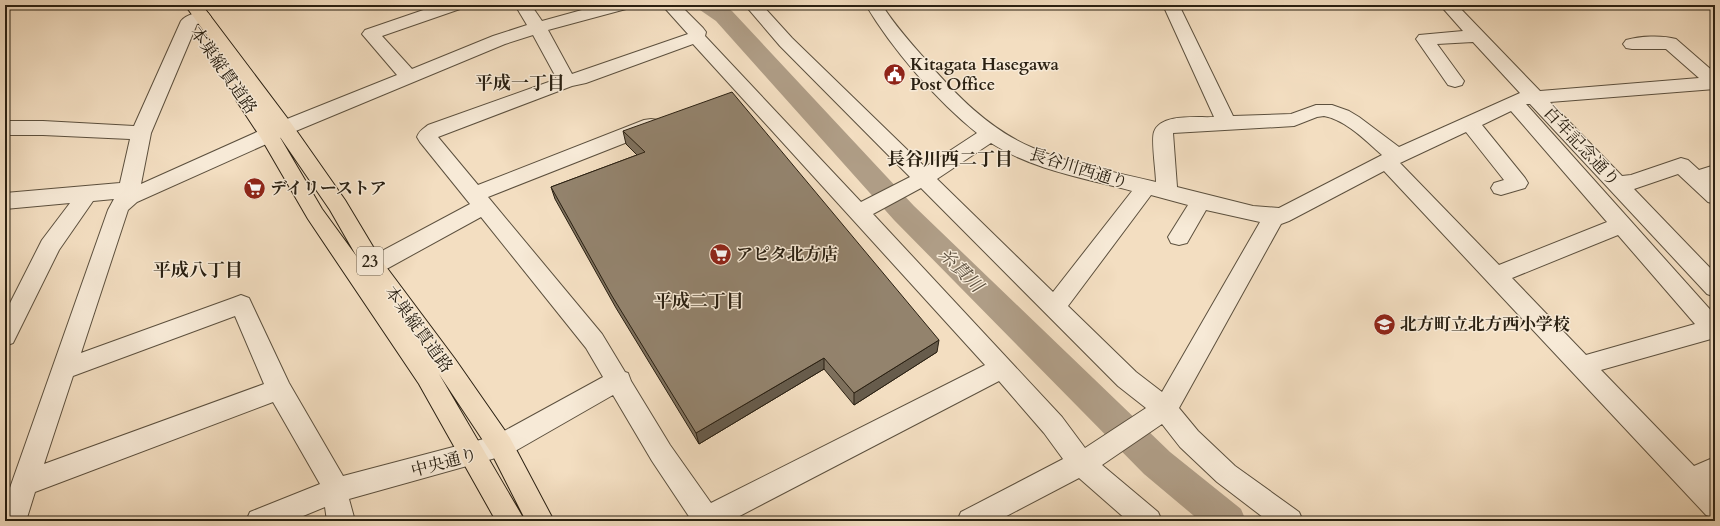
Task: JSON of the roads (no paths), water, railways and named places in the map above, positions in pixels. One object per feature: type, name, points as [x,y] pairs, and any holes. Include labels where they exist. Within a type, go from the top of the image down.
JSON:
[{"type":"main road","name":"本巣縦貫道路","points":[[191,12],[277,132],[338,205],[373,266],[446,366],[501,446],[540,521]]},
{"type":"main road","name":"本巣縦貫道路","points":[[277,132],[315,214],[428,377],[511,521]]},
{"type":"street","points":[[409,77],[371,34],[454,5]]},
{"type":"street","points":[[523,5],[538,27],[567,81]]},
{"type":"street","points":[[5,201],[87,194],[129,193],[499,40],[538,27],[620,5]]},
{"type":"street","points":[[670,5],[697,32],[696,37],[736,91],[862,210],[1086,461],[1148,521]]},
{"type":"street","points":[[753,5],[786,42],[922,180],[1127,379],[1164,411],[1189,439],[1226,474],[1289,521]]},
{"type":"street","name":"長谷川西通り","points":[[874,5],[882,20],[951,99],[974,122],[1017,149],[1044,160],[1157,190],[1253,214],[1270,216],[1282,216],[1392,159],[1523,98],[1715,83]]},
{"type":"street","points":[[1171,5],[1226,122]]},
{"type":"street","name":"百年記念通り","points":[[1448,5],[1618,184],[1711,279]]},
{"type":"street","points":[[12,521],[118,210],[129,193],[141,133],[191,12]]},
{"type":"street","points":[[1455,81],[1425,38],[1476,36]]},
{"type":"street","points":[[696,37],[580,79],[567,81],[563,84],[435,130],[428,134],[428,139],[594,341],[661,453],[707,520],[1002,368]]},
{"type":"street","points":[[1632,44],[1670,42],[1715,83]]},
{"type":"street","points":[[1513,102],[1714,330],[1581,366]]},
{"type":"street","points":[[1054,307],[1157,190],[1163,133],[1166,128],[1173,124],[1294,120],[1306,114],[1326,110],[1341,115],[1354,122],[1392,159],[1496,276],[1715,506]]},
{"type":"street","points":[[373,266],[478,201],[671,117]]},
{"type":"street","points":[[1469,122],[1518,182],[1501,188]]},
{"type":"street","points":[[5,128],[43,128],[141,133]]},
{"type":"street","points":[[862,210],[922,180],[991,133]]},
{"type":"street","points":[[1618,184],[1633,182],[1681,165],[1715,197]]},
{"type":"street","points":[[1695,178],[1715,172]]},
{"type":"street","points":[[5,336],[50,246],[87,194]]},
{"type":"street","points":[[1179,237],[1201,201]]},
{"type":"street","points":[[971,521],[1086,461],[1164,411],[1270,225],[1270,216]]},
{"type":"street","points":[[1496,276],[1621,225]]},
{"type":"street","points":[[65,369],[241,304],[279,389],[332,480],[341,521]]},
{"type":"street","name":"中央通り","points":[[260,521],[334,491],[501,446],[618,380]]},
{"type":"street","points":[[26,483],[279,389]]},
{"type":"street","points":[[1691,480],[1715,469]]},
{"type":"waterway","name":"糸貫川","points":[[708,5],[724,16],[904,213],[1157,463],[1228,521]]},
{"type":"place","name":"Kitagata Hasegawa Post Office","points":[[895,74]]},
{"type":"place","name":"デイリーストア","points":[[254,188]]},
{"type":"place","name":"アピタ北方店","points":[[721,254]]},
{"type":"place","name":"北方町立北方西小学校","points":[[1384,324]]},
{"type":"district","name":"平成一丁目","points":[[520,83]]},
{"type":"district","name":"長谷川西二丁目","points":[[950,159]]},
{"type":"district","name":"平成八丁目","points":[[198,270]]},
{"type":"district","name":"平成二丁目","points":[[699,301]]}]
